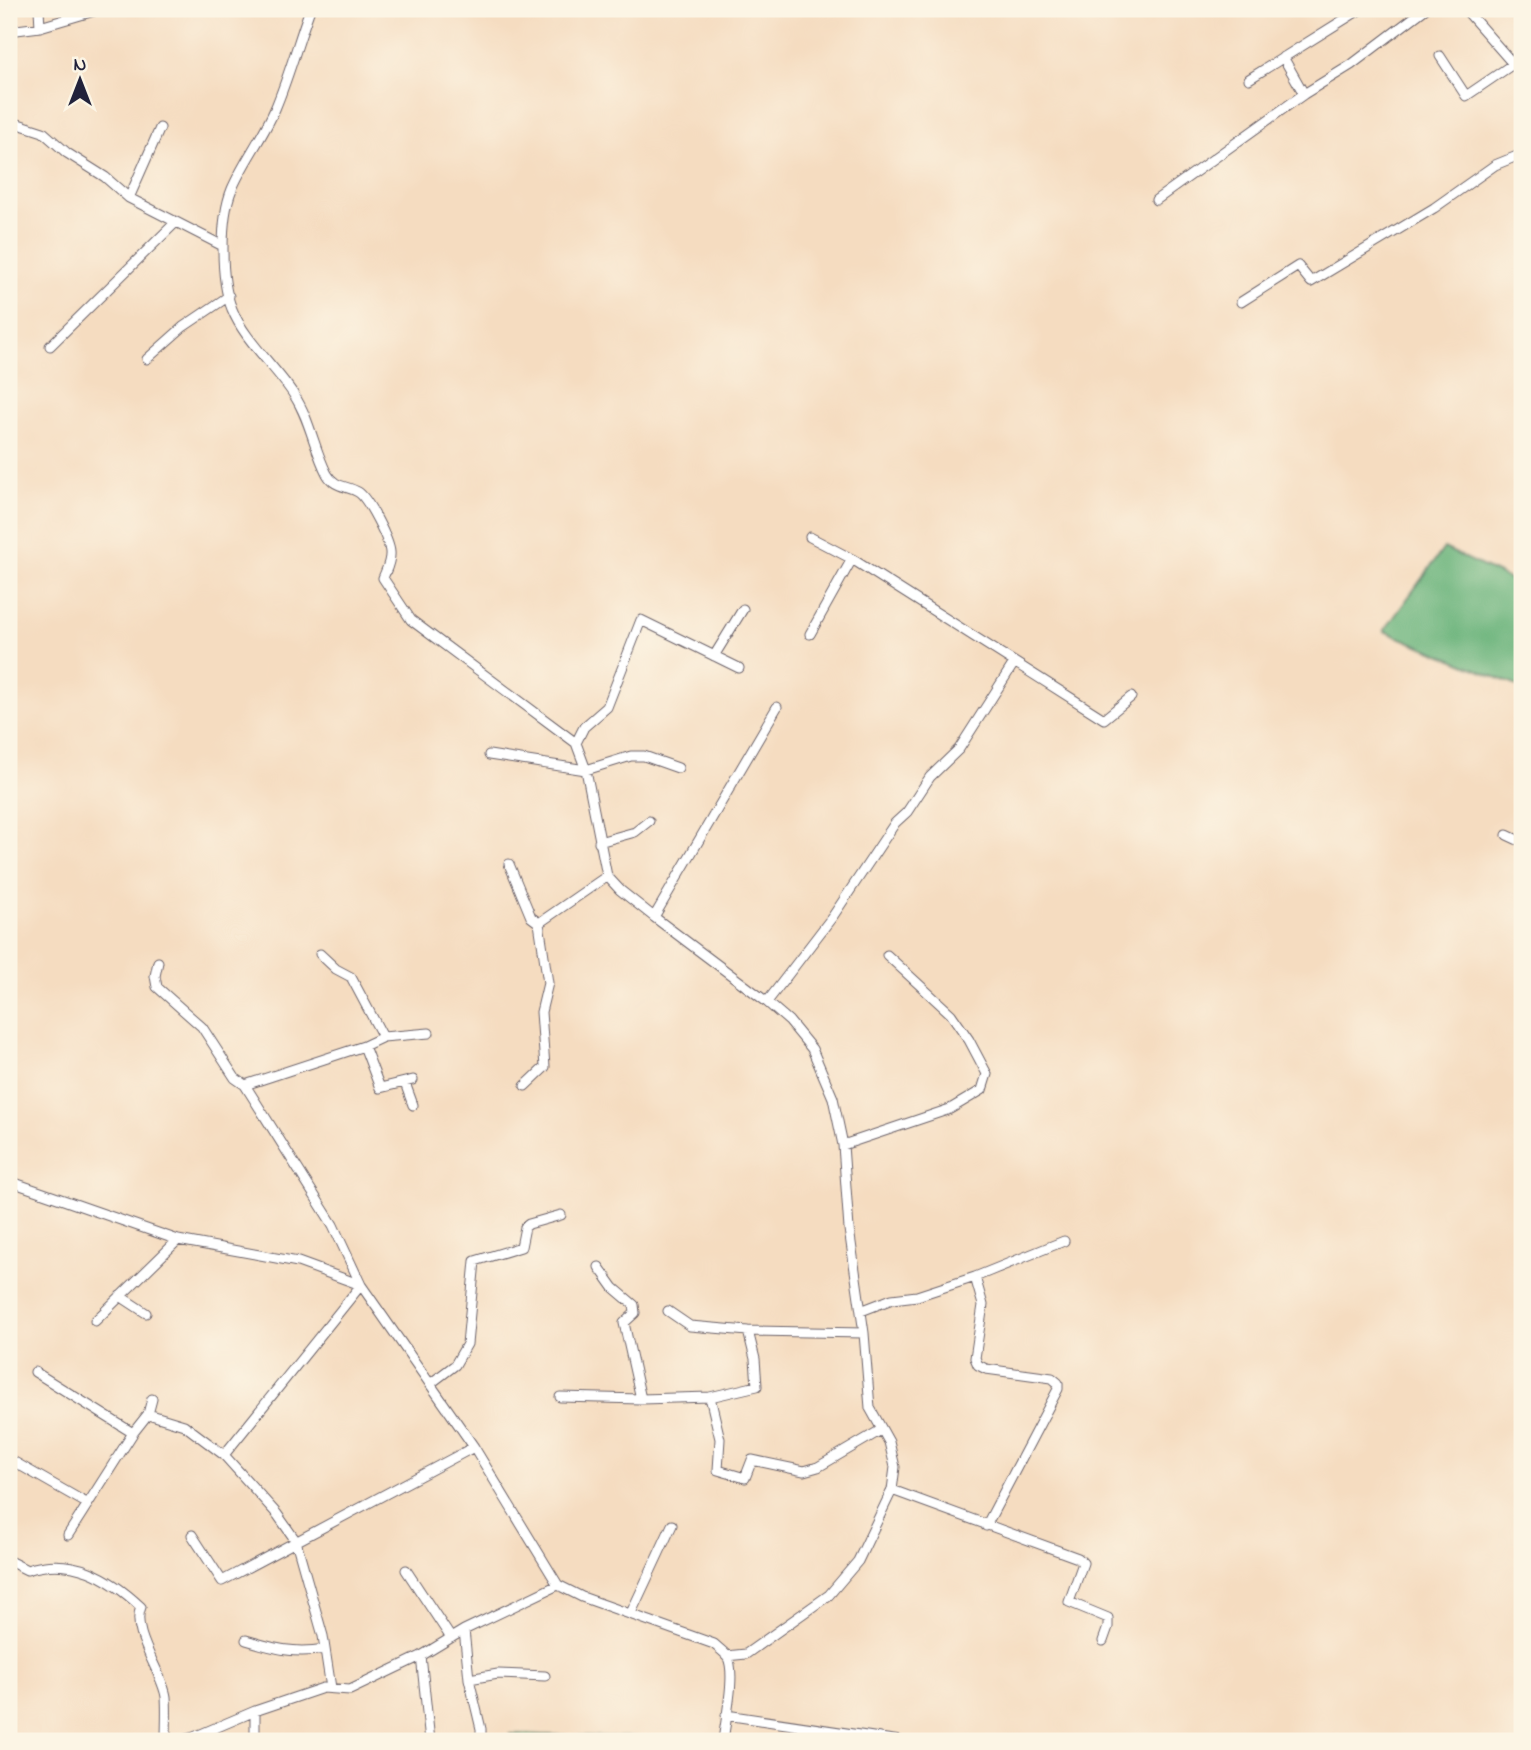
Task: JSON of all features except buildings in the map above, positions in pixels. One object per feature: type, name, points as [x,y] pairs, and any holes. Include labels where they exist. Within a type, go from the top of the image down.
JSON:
[{"type":"street","points":[[39,9],[40,26]]},
{"type":"street","points":[[9,31],[40,26],[101,9]]},
{"type":"street","points":[[310,9],[289,78],[273,114],[231,191],[223,246],[232,309],[250,340],[267,357],[296,397],[328,476],[338,486],[359,493],[374,514],[390,551],[389,564],[383,578],[411,620],[576,743],[586,770],[607,876],[620,890],[789,1021],[812,1049],[833,1098],[843,1145],[849,1229],[864,1333],[870,1408],[889,1442],[895,1467],[892,1490],[858,1561],[829,1595],[746,1654],[726,1656]]},
{"type":"street","points":[[1249,79],[1361,9]]},
{"type":"street","points":[[1156,200],[1304,94],[1351,65],[1426,9]]},
{"type":"street","points":[[1465,9],[1522,74]]},
{"type":"street","points":[[1440,56],[1465,96],[1513,64]]},
{"type":"street","points":[[1283,57],[1304,94]]},
{"type":"street","points":[[9,121],[43,132],[129,198],[223,246]]},
{"type":"street","points":[[129,198],[160,128]]},
{"type":"street","points":[[1241,302],[1298,266],[1311,282],[1434,208],[1495,165],[1522,154]]},
{"type":"street","points":[[50,346],[176,222]]},
{"type":"street","points":[[147,359],[183,327],[229,296]]},
{"type":"street","points":[[810,537],[852,559],[1104,719],[1131,697]]},
{"type":"street","points":[[810,635],[852,559]]},
{"type":"street","points":[[714,656],[743,610]]},
{"type":"street","points":[[576,743],[584,727],[607,707],[641,620],[739,668]]},
{"type":"street","points":[[767,1002],[833,916],[930,777],[959,749],[1014,663]]},
{"type":"street","points":[[654,917],[778,707]]},
{"type":"street","points":[[489,755],[586,770],[631,756],[644,756],[678,768]]},
{"type":"street","points":[[599,842],[635,832],[649,821]]},
{"type":"street","points":[[1507,835],[1522,842]]},
{"type":"street","points":[[509,864],[531,918],[539,923],[548,983],[541,1012],[545,1067],[525,1086]]},
{"type":"street","points":[[539,923],[607,876]]},
{"type":"street","points":[[320,954],[351,977],[383,1037]]},
{"type":"street","points":[[843,1145],[950,1109],[982,1090],[988,1074],[951,1014],[887,955]]},
{"type":"street","points":[[158,962],[155,976],[157,987],[202,1027],[235,1078],[245,1085],[333,1226],[361,1284],[474,1447],[558,1585],[582,1597],[714,1644],[726,1656],[730,1674],[723,1741]]},
{"type":"street","points":[[245,1085],[364,1046],[383,1037],[429,1033]]},
{"type":"street","points":[[364,1046],[380,1088],[409,1081],[413,1105]]},
{"type":"street","points":[[9,1181],[178,1240],[298,1262],[361,1284]]},
{"type":"street","points":[[430,1384],[455,1365],[467,1344],[475,1261],[522,1247],[525,1227],[561,1215]]},
{"type":"street","points":[[95,1321],[178,1240]]},
{"type":"street","points":[[861,1311],[892,1299],[917,1296],[975,1277],[1064,1241]]},
{"type":"street","points":[[599,1267],[614,1288],[634,1305],[635,1313],[624,1323],[641,1399]]},
{"type":"street","points":[[975,1277],[983,1305],[975,1357],[978,1365],[986,1369],[1052,1378],[1058,1383],[1058,1389],[986,1526]]},
{"type":"street","points":[[224,1455],[361,1284]]},
{"type":"street","points":[[120,1296],[146,1313]]},
{"type":"street","points":[[668,1311],[690,1326],[748,1331],[864,1333]]},
{"type":"street","points":[[560,1396],[641,1399],[710,1397],[757,1386],[755,1359],[748,1331]]},
{"type":"street","points":[[35,1372],[133,1433]]},
{"type":"street","points":[[710,1397],[720,1439],[718,1470],[745,1478],[752,1460],[804,1471],[818,1467],[881,1430]]},
{"type":"street","points":[[68,1535],[148,1414],[152,1399]]},
{"type":"street","points":[[148,1414],[184,1426],[224,1455],[277,1514],[296,1541],[325,1649],[331,1688]]},
{"type":"street","points":[[192,1535],[222,1581],[474,1447]]},
{"type":"street","points":[[9,1460],[88,1504]]},
{"type":"street","points":[[892,1490],[1078,1558],[1083,1563],[1069,1602],[1108,1618],[1103,1641]]},
{"type":"street","points":[[631,1613],[672,1525]]},
{"type":"street","points":[[9,1561],[27,1570],[44,1564],[95,1572],[118,1586],[141,1608],[138,1614],[147,1652],[166,1694],[166,1741]]},
{"type":"street","points":[[406,1570],[451,1638]]},
{"type":"street","points":[[178,1741],[194,1737],[255,1710],[323,1688],[350,1690],[421,1656],[464,1630],[558,1585]]},
{"type":"street","points":[[464,1630],[469,1679],[481,1729],[481,1741]]},
{"type":"street","points":[[246,1640],[284,1651],[303,1653],[325,1649]]},
{"type":"street","points":[[421,1656],[430,1741]]},
{"type":"street","points":[[469,1679],[498,1674],[545,1676]]},
{"type":"street","points":[[255,1710],[256,1741]]},
{"type":"street","points":[[726,1715],[900,1741]]},
{"type":"green space","points":[[1444,548],[1522,585],[1522,688],[1384,631]]},
{"type":"green space","points":[[510,1734],[674,1739],[674,1741],[511,1741]]}]
